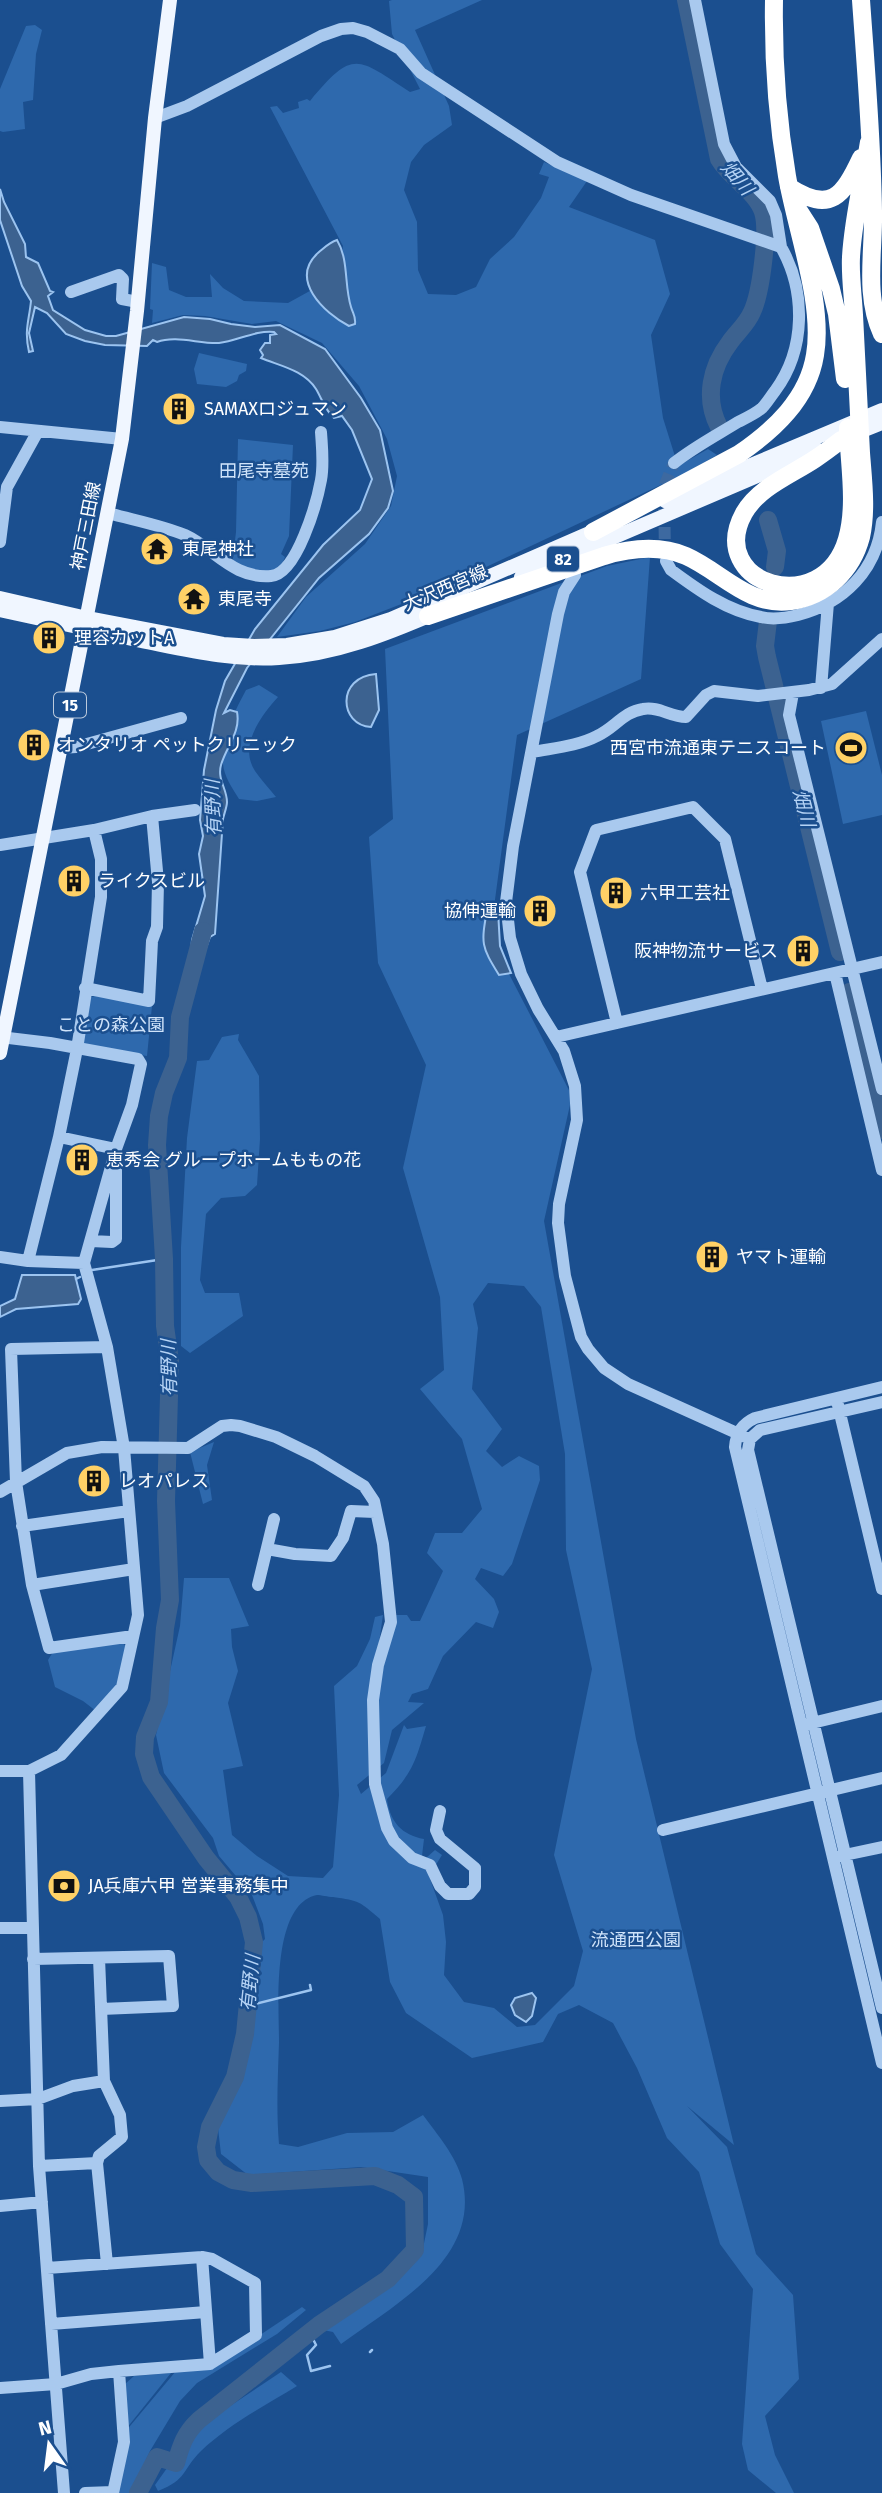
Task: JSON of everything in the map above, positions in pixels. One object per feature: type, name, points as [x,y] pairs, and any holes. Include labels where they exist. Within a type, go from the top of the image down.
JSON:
[{"type":"highway","points":[[593,532],[739,454],[760,439],[782,419],[796,400],[816,354],[817,319],[790,194],[775,79],[775,0]]},
{"type":"highway","points":[[861,0],[873,211],[872,295],[877,323],[882,334]]},
{"type":"highway","points":[[790,194],[823,201],[837,195],[849,184],[869,142]]},
{"type":"highway","points":[[428,616],[604,556],[634,549],[675,552],[700,563],[755,597],[780,602],[803,598],[834,582],[850,562],[860,538],[864,508],[851,258],[869,142]]},
{"type":"highway","points":[[790,194],[810,228],[838,314],[846,383],[851,511],[844,549],[821,576],[800,586],[778,587],[767,584],[750,572],[740,555],[738,535],[744,513],[751,503],[770,487],[841,434]]},
{"type":"highway","points":[[575,575],[604,556]]},
{"type":"main road","name":"神戸三田線","points":[[0,1053],[122,439],[170,0]]},
{"type":"main road","name":"大沢西宮線","points":[[225,650],[288,645],[335,637],[371,626],[593,532],[877,420]]},
{"type":"main road","name":"大沢西宮線","points":[[0,610],[279,658],[348,646],[428,616],[841,434]]},
{"type":"main road","name":"大沢西宮線","points":[[0,598],[86,623]]},
{"type":"street","points":[[695,0],[723,144],[736,167],[771,201],[776,215],[769,242]]},
{"type":"street","points":[[155,118],[187,106],[321,36],[353,28],[400,49],[421,73],[557,162],[631,195],[769,242],[792,272],[800,319],[792,361],[762,408],[674,463]]},
{"type":"street","points":[[71,292],[119,275],[123,279],[122,299],[137,307]]},
{"type":"street","points":[[0,428],[122,439]]},
{"type":"street","points":[[0,542],[2,507],[10,479],[38,431]]},
{"type":"street","points":[[108,513],[186,536],[229,567],[270,577],[278,574],[289,563],[302,542],[316,499],[323,461],[321,432]]},
{"type":"street","points":[[666,561],[671,570],[730,608],[762,618],[777,619],[828,603],[851,588],[870,564],[877,548],[882,522]]},
{"type":"street","points":[[575,575],[561,602],[510,865],[506,902],[507,921],[521,974],[570,1068],[577,1104],[575,1139],[559,1204],[561,1259],[582,1337],[595,1359],[615,1377],[744,1436]]},
{"type":"street","points":[[821,688],[828,603]]},
{"type":"street","points":[[533,752],[597,736],[630,711],[655,708],[685,717],[706,695],[714,691],[758,696],[821,688],[832,684],[882,639]]},
{"type":"street","points":[[782,693],[882,1089]]},
{"type":"street","points":[[61,748],[76,747],[181,718]]},
{"type":"street","points":[[617,1023],[580,872],[596,830],[657,815],[693,807],[725,839],[762,989]]},
{"type":"street","points":[[0,845],[195,810]]},
{"type":"street","points":[[85,988],[152,1001],[152,941],[157,927],[158,893],[152,816]]},
{"type":"street","points":[[27,1261],[59,1137],[101,897],[100,859],[94,830]]},
{"type":"street","points":[[556,1038],[882,962]]},
{"type":"street","points":[[835,972],[882,1170]]},
{"type":"street","points":[[0,1771],[29,1771],[61,1755],[122,1687],[138,1615],[129,1511],[129,1448],[107,1347],[84,1263],[109,1193],[116,1149],[132,1105],[141,1064],[138,1059],[2,1038]]},
{"type":"street","points":[[59,1137],[116,1149]]},
{"type":"street","points":[[91,1241],[112,1242],[116,1239],[109,1193]]},
{"type":"street","points":[[0,1257],[84,1263]]},
{"type":"street","points":[[107,1347],[11,1349],[16,1482],[33,1585],[49,1648],[133,1636]]},
{"type":"street","points":[[838,1405],[882,1387]]},
{"type":"street","points":[[882,1402],[838,1405],[755,1418],[748,1422],[736,1455],[824,1793],[882,2063]]},
{"type":"street","points":[[838,1405],[882,1590]]},
{"type":"street","points":[[0,1492],[67,1453],[93,1448],[188,1448],[222,1426],[240,1426],[258,1431],[315,1456],[364,1486],[374,1501],[383,1545],[391,1622],[378,1665],[373,1700],[375,1784],[387,1828],[394,1841],[412,1858],[430,1865],[440,1886],[448,1894],[469,1894],[475,1887],[475,1868],[440,1839],[436,1830],[440,1811]]},
{"type":"street","points":[[22,1526],[129,1511]]},
{"type":"street","points":[[267,1549],[295,1555],[331,1556],[343,1538],[351,1511],[375,1512]]},
{"type":"street","points":[[258,1585],[274,1519]]},
{"type":"street","points":[[33,1585],[134,1569]]},
{"type":"street","points":[[807,1724],[882,1706]]},
{"type":"street","points":[[29,1771],[39,2166],[64,2493]]},
{"type":"street","points":[[663,1830],[882,1778]]},
{"type":"street","points":[[839,1856],[882,1847]]},
{"type":"street","points":[[839,1856],[882,2008]]},
{"type":"street","points":[[0,1928],[32,1928]]},
{"type":"street","points":[[33,1959],[169,1956],[173,2006],[101,2009]]},
{"type":"street","points":[[99,1958],[104,2081],[120,2115],[122,2137],[99,2156],[97,2163],[107,2264]]},
{"type":"street","points":[[0,2101],[38,2099],[73,2086],[104,2081]]},
{"type":"street","points":[[39,2166],[97,2163]]},
{"type":"street","points":[[0,2206],[42,2202]]},
{"type":"street","points":[[202,2257],[210,2364]]},
{"type":"street","points":[[0,2388],[56,2384],[91,2374],[210,2364],[256,2335],[255,2283],[212,2259],[202,2257],[47,2268]]},
{"type":"street","points":[[51,2324],[206,2312]]},
{"type":"street","points":[[85,2493],[113,2493],[124,2442],[119,2371]]},
{"type":"green space","points":[[482,0],[415,30],[449,106],[452,125],[424,145],[411,162],[404,190],[417,222],[418,270],[428,294],[456,295],[476,287],[490,259],[514,237],[541,198],[549,177],[539,174],[544,162],[587,181],[569,207],[655,240],[670,294],[651,335],[663,418],[678,466],[708,449],[717,455],[684,474],[435,591],[355,622],[320,631],[277,637],[306,597],[365,544],[391,506],[397,476],[387,439],[359,386],[322,343],[276,321],[252,324],[183,315],[152,323],[152,263],[166,267],[169,290],[186,297],[212,297],[210,274],[223,288],[244,301],[288,303],[337,276],[343,246],[270,107],[277,106],[283,113],[299,108],[298,102],[307,99],[310,101],[337,72],[357,64],[367,66],[410,92],[420,89],[392,34],[389,1]]},
{"type":"green space","points":[[35,25],[42,30],[36,54],[33,100],[23,102],[25,129],[3,132],[0,131],[0,89],[26,26]]},
{"type":"green space","points":[[199,353],[247,364],[246,371],[239,375],[237,381],[226,387],[197,384],[194,369]]},
{"type":"green space","name":"田尾寺墓苑","points":[[238,439],[293,445],[289,536],[281,554],[285,557],[279,571],[268,572],[232,565],[236,532]]},
{"type":"green space","name":"流通西公園","points":[[650,557],[641,679],[517,735],[490,937],[572,1096],[544,1221],[636,1739],[734,2145],[687,2106],[727,2147],[756,2254],[793,2295],[799,2379],[765,2416],[775,2455],[794,2493],[776,2493],[748,2470],[742,2444],[753,2289],[720,2244],[699,2172],[667,2138],[637,2068],[613,2023],[579,2005],[558,2014],[543,2042],[472,2058],[406,2013],[390,1982],[380,1919],[354,1901],[317,1895],[302,1902],[292,1917],[281,1959],[279,2144],[298,2147],[347,2133],[393,2132],[423,2115],[446,2145],[459,2170],[465,2207],[459,2233],[447,2256],[408,2295],[341,2344],[333,2332],[323,2330],[395,2277],[422,2253],[428,2224],[428,2177],[361,2167],[248,2175],[221,2154],[218,2128],[252,2032],[259,1945],[265,1939],[263,1924],[252,1895],[219,1856],[213,1838],[164,1773],[156,1735],[180,1626],[184,1578],[229,1578],[249,1626],[231,1629],[238,1671],[228,1703],[243,1766],[223,1770],[232,1835],[257,1856],[288,1876],[323,1878],[333,1867],[339,1795],[334,1686],[357,1666],[370,1639],[375,1617],[383,1615],[377,1657],[393,1615],[407,1615],[411,1621],[420,1621],[443,1571],[427,1553],[435,1533],[462,1533],[482,1509],[462,1439],[420,1389],[444,1370],[440,1297],[403,1168],[426,1065],[378,963],[369,837],[393,819],[385,649],[607,566]],"holes":[[[488,1283],[524,1286],[541,1307],[565,1454],[566,1550],[592,1669],[554,1855],[583,1951],[574,1986],[535,2025],[517,2027],[494,2008],[464,2002],[444,1975],[446,1942],[443,1915],[429,1876],[442,1855],[435,1850],[426,1858],[422,1856],[424,1839],[403,1831],[391,1814],[387,1799],[412,1766],[426,1726],[407,1729],[404,1725],[386,1773],[361,1794],[357,1785],[384,1763],[392,1730],[424,1703],[408,1702],[412,1694],[428,1689],[443,1656],[476,1622],[493,1628],[499,1612],[494,1599],[475,1579],[481,1568],[503,1576],[512,1564],[540,1480],[539,1466],[519,1456],[502,1467],[486,1451],[502,1429],[472,1389],[478,1328],[473,1304]]]},
{"type":"green space","points":[[259,685],[278,697],[259,721],[249,751],[255,771],[276,797],[257,801],[239,799],[225,773],[223,755],[229,726],[237,707],[246,690]]},
{"type":"green space","name":"西宮市流通東テニスコート","points":[[866,711],[882,775],[882,815],[843,824],[821,721]]},
{"type":"green space","name":"ことの森公園","points":[[97,995],[152,1006],[147,1056],[86,1047],[81,1040],[87,999]]},
{"type":"green space","points":[[239,1034],[238,1040],[259,1076],[260,1139],[257,1185],[245,1196],[221,1198],[206,1214],[200,1280],[205,1293],[239,1293],[243,1316],[190,1353],[181,1346],[181,1247],[187,1138],[197,1061],[209,1060],[222,1037]]},
{"type":"green space","points":[[214,1442],[207,1465],[212,1500],[203,1504],[190,1452]]},
{"type":"green space","points":[[121,1642],[126,1646],[119,1684],[96,1711],[55,1687],[48,1660],[53,1652]]},
{"type":"green space","points":[[302,2307],[306,2310],[277,2334],[197,2383],[180,2401],[150,2451],[131,2493],[114,2493],[125,2432],[176,2371],[212,2367]]},
{"type":"green space","points":[[281,2372],[297,2386],[223,2433],[201,2451],[180,2478],[158,2491],[155,2485],[194,2430]]},
{"type":"green space","points":[[171,2373],[126,2429],[124,2385],[134,2376]]},
{"type":"water","points":[[0,189],[25,244],[26,257],[38,263],[50,291],[53,292],[48,296],[53,310],[85,330],[106,336],[116,336],[184,317],[255,327],[280,325],[325,349],[361,398],[380,430],[393,491],[388,508],[369,534],[319,578],[247,668],[224,713],[230,710],[237,712],[238,719],[220,770],[227,802],[223,819],[215,934],[210,937],[203,956],[191,953],[192,940],[205,896],[199,854],[203,836],[200,820],[204,770],[225,681],[255,629],[323,545],[360,510],[372,479],[352,430],[342,416],[334,418],[331,415],[316,389],[305,377],[261,358],[263,355],[260,350],[265,343],[270,343],[270,335],[276,334],[274,332],[219,343],[172,339],[157,342],[153,340],[147,346],[105,345],[66,334],[47,313],[35,307],[29,333],[33,351],[29,352],[27,331],[31,301],[22,286],[0,220]]},
{"type":"water","points":[[337,240],[343,256],[349,299],[355,319],[355,324],[349,326],[320,304],[308,284],[310,262],[323,248]]},
{"type":"water","points":[[376,674],[379,710],[371,727],[360,724],[353,718],[346,701],[354,683],[363,677]]},
{"type":"water","points":[[487,910],[498,910],[500,946],[511,973],[499,975],[486,951],[483,938]]},
{"type":"water","points":[[22,1275],[75,1275],[81,1299],[78,1304],[16,1309],[0,1317],[0,1306],[15,1299]]},
{"type":"water","points":[[532,1993],[536,1998],[532,2016],[526,2022],[515,2015],[511,2005],[515,1998]]},
{"type":"waterway","name":"畑川","points":[[686,0],[719,159],[760,204],[765,221],[763,262],[752,312],[723,352],[714,372],[711,394],[714,416],[719,427]]},
{"type":"waterway","name":"畑川","points":[[768,520],[777,551],[775,567]]},
{"type":"waterway","name":"畑川","points":[[768,621],[765,646],[767,657],[840,952]]},
{"type":"waterway","name":"有野川","points":[[138,2493],[157,2457],[176,2463],[184,2440],[199,2420],[319,2325],[388,2279],[415,2250],[414,2197],[398,2185],[375,2176],[252,2183],[233,2180],[218,2172],[208,2160],[206,2147],[210,2127],[235,2077],[245,2034],[254,1942],[248,1917],[238,1897],[206,1858],[151,1777],[144,1754],[145,1737],[159,1702],[170,1600],[166,1501],[170,1361],[165,1326],[157,1145],[159,1116],[164,1093],[178,1058],[180,1017],[203,931]]},
{"type":"waterway","name":"畑川","points":[[849,992],[882,1130]]},
{"type":"waterway","points":[[92,1270],[164,1259]]},
{"type":"waterway","points":[[76,1279],[80,1277]]},
{"type":"waterway","points":[[247,2006],[311,1990],[310,1985]]},
{"type":"waterway","points":[[310,2333],[316,2345],[307,2355],[311,2371],[330,2366]]},
{"type":"waterway","name":"有野川","points":[[146,2493],[147,2477]]},
{"type":"tunnel","points":[[665,557],[664,487],[674,463]]},
{"type":"place","name":"SAMAXロジュマン","points":[[179,409]]},
{"type":"place","name":"東尾神社","points":[[157,549]]},
{"type":"place","name":"東尾寺","points":[[194,599]]},
{"type":"place","name":"理容カットA","points":[[49,638]]},
{"type":"place","name":"オンタリオ ペットクリニック","points":[[34,745]]},
{"type":"place","name":"西宮市流通東テニスコート","points":[[851,748]]},
{"type":"place","name":"ライクスビル","points":[[74,881]]},
{"type":"place","name":"六甲工芸社","points":[[616,893]]},
{"type":"place","name":"協伸運輸","points":[[540,911]]},
{"type":"place","name":"阪神物流サービス","points":[[803,951]]},
{"type":"place","name":"恵秀会 グループホームももの花","points":[[82,1160]]},
{"type":"place","name":"ヤマト運輸","points":[[712,1257]]},
{"type":"place","name":"レオパレス","points":[[94,1481]]},
{"type":"place","name":"JA兵庫六甲 営業事務集中","points":[[64,1886]]}]
